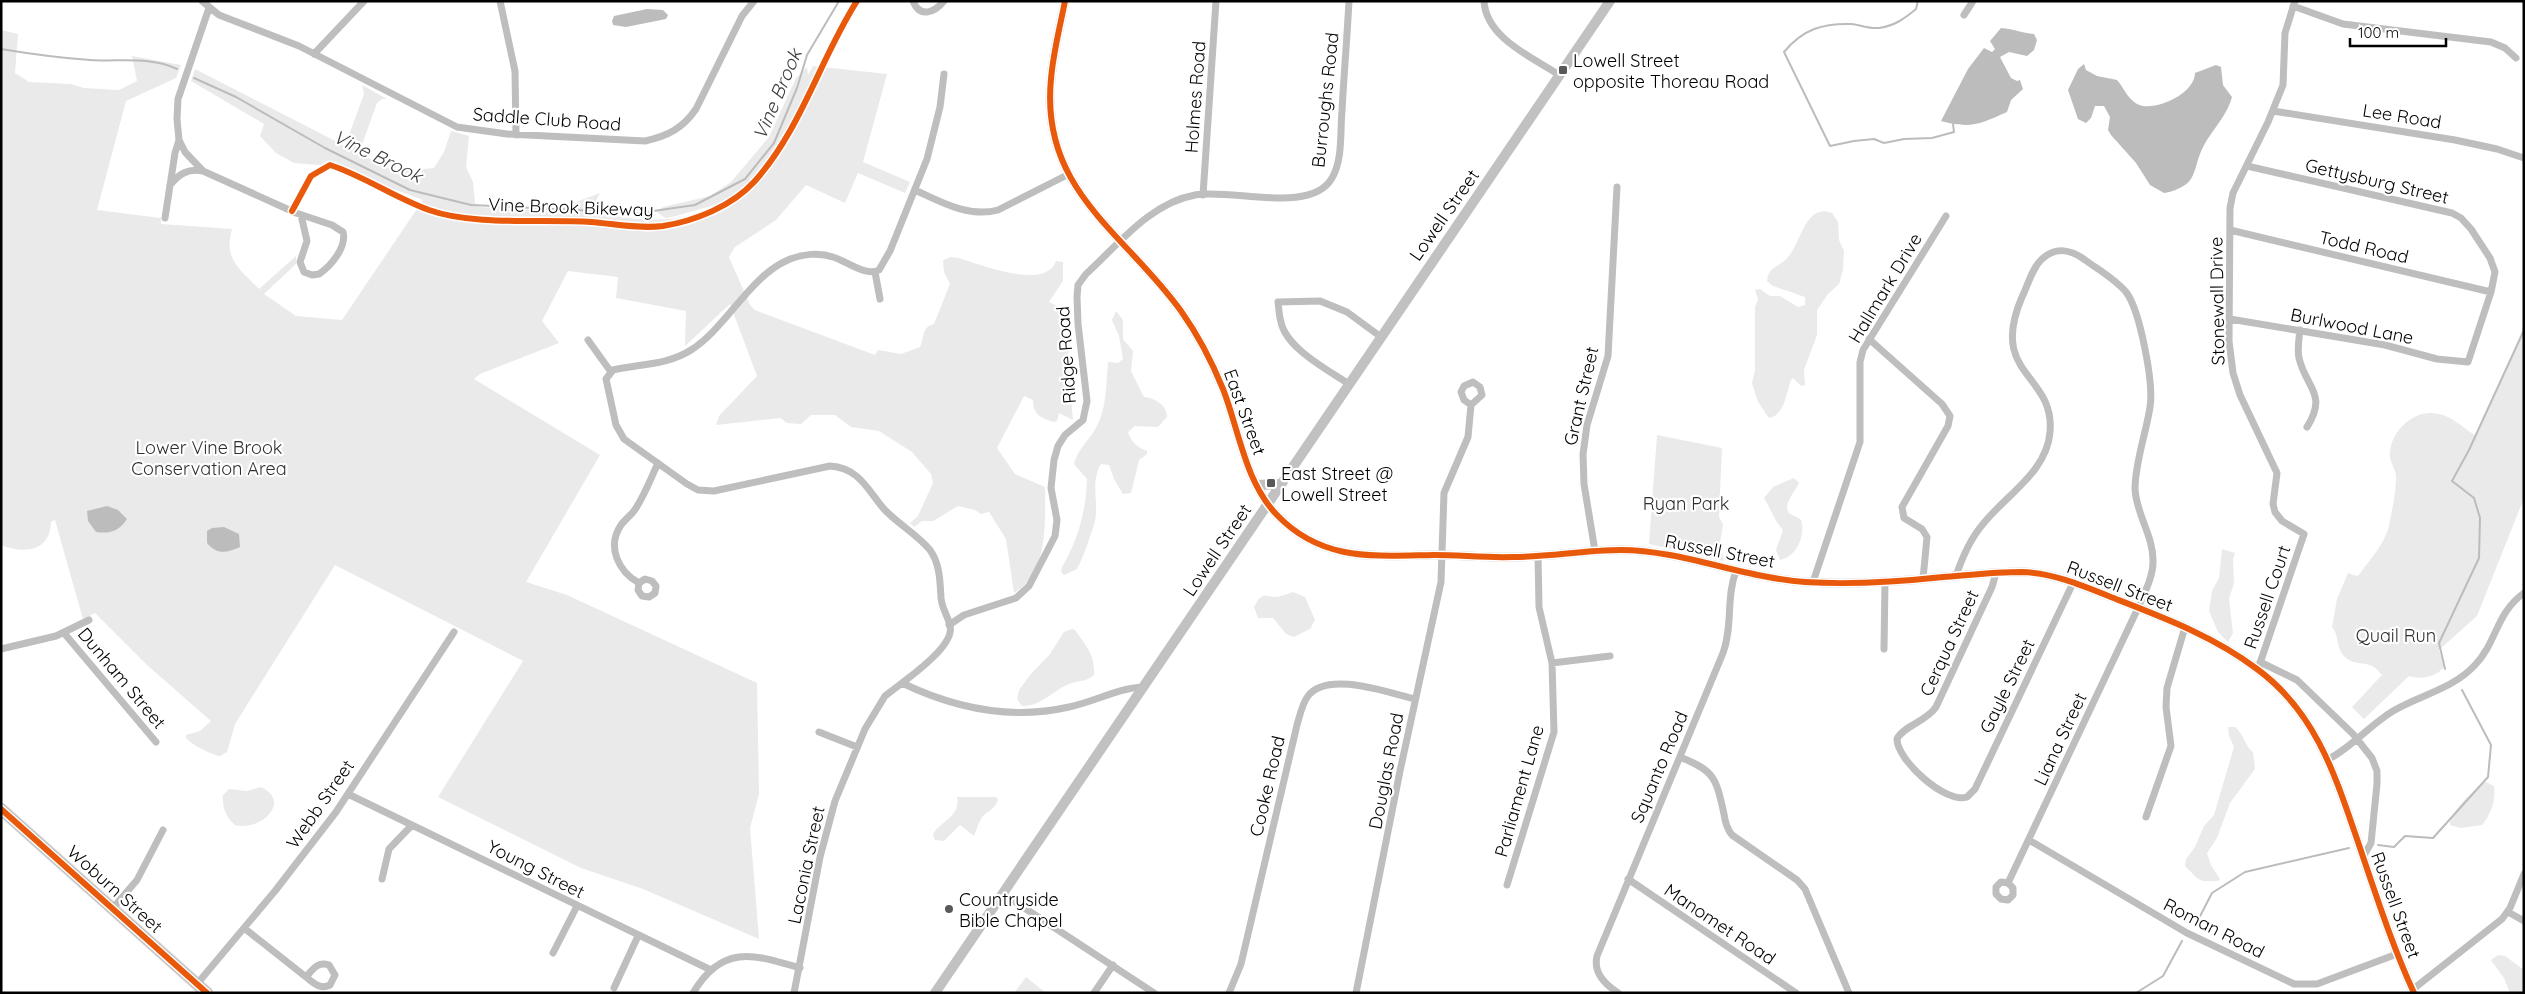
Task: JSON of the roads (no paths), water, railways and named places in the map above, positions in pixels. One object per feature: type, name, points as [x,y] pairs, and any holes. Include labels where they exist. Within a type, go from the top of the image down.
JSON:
[{"type":"main road","name":"Lowell Street","points":[[935,993],[1610,1]]},
{"type":"main road","points":[[1257,485],[1281,484]]},
{"type":"main road","name":"Woburn Street","points":[[1,809],[207,993]]},
{"type":"street","name":"Saddle Club Road","points":[[202,1],[219,15],[314,54],[457,127],[480,132],[516,135],[645,141],[674,132],[687,122],[696,109],[742,16],[754,1]]},
{"type":"street","points":[[314,54],[364,1]]},
{"type":"street","points":[[500,1],[515,71],[516,135]]},
{"type":"street","points":[[913,1],[917,9],[926,13],[936,10],[944,1]]},
{"type":"street","name":"East Street","points":[[1065,1],[1051,77],[1050,101],[1056,145],[1068,174],[1089,207],[1164,289],[1191,325],[1224,391],[1257,485],[1277,515],[1299,532],[1326,547],[1368,556],[1510,558]]},
{"type":"street","name":"Holmes Road","points":[[1203,194],[1216,1]]},
{"type":"street","name":"Burroughs Road","points":[[1121,242],[1148,216],[1195,195],[1306,197],[1322,190],[1333,178],[1338,164],[1349,1]]},
{"type":"street","points":[[1484,1],[1485,11],[1491,25],[1500,36],[1559,75]]},
{"type":"street","points":[[1964,15],[1974,1]]},
{"type":"street","points":[[2294,4],[2343,24],[2491,42],[2505,48],[2516,58]]},
{"type":"street","name":"Stonewall Drive","points":[[2294,4],[2285,33],[2283,82],[2273,111],[2232,197],[2230,230],[2230,353],[2236,381],[2277,473],[2274,510],[2282,521],[2304,534]]},
{"type":"street","points":[[203,171],[185,152],[179,140],[177,119],[178,99],[209,8]]},
{"type":"street","points":[[610,372],[672,359],[690,351],[768,274],[788,260],[811,254],[825,255],[869,272],[875,272],[881,268],[915,190],[932,142],[944,74]]},
{"type":"street","name":"Lee Road","points":[[2273,111],[2470,143],[2524,158]]},
{"type":"street","points":[[165,218],[174,153],[179,140]]},
{"type":"street","name":"Gettysburg Street","points":[[2247,166],[2432,208],[2457,216],[2471,229],[2492,262],[2495,277],[2468,362]]},
{"type":"street","points":[[170,185],[184,172],[195,169],[301,215],[332,225],[343,232],[342,247],[319,274],[312,275],[304,272],[300,262],[307,241],[301,215]]},
{"type":"street","points":[[915,190],[965,210],[989,213],[1068,174]]},
{"type":"street","name":"Grant Street","points":[[1595,551],[1584,484],[1583,454],[1587,425],[1608,356],[1617,187]]},
{"type":"street","name":"Hallmark Drive","points":[[1813,582],[1859,445],[1860,362],[1862,350],[1946,216]]},
{"type":"street","name":"Todd Road","points":[[2230,230],[2491,292]]},
{"type":"street","name":"Ridge Road","points":[[949,625],[964,615],[1016,598],[1029,586],[1055,536],[1057,520],[1051,488],[1054,460],[1058,446],[1065,435],[1083,420],[1087,401],[1078,324],[1078,285],[1086,274],[1121,242]]},
{"type":"street","name":"Liana Street","points":[[1956,576],[1968,548],[1980,528],[2035,469],[2046,451],[2050,432],[2050,416],[2041,394],[2023,371],[2016,358],[2012,341],[2013,323],[2040,260],[2052,252],[2068,251],[2079,255],[2112,279],[2129,297],[2135,312],[2152,384],[2150,408],[2135,490],[2153,562],[2138,608],[2008,883]]},
{"type":"street","points":[[875,272],[880,299]]},
{"type":"street","points":[[1349,384],[1290,341],[1281,324],[1278,302],[1320,301],[1347,312],[1381,337]]},
{"type":"street","name":"Burlwood Lane","points":[[2230,319],[2385,345],[2436,359],[2468,362]]},
{"type":"street","points":[[2300,330],[2299,357],[2317,405],[2315,414],[2307,427]]},
{"type":"street","points":[[1869,338],[1942,404],[1950,416],[1948,426],[1902,507],[1904,518],[1922,529],[1927,537],[1923,579]]},
{"type":"street","points":[[588,340],[610,372]]},
{"type":"street","points":[[610,372],[607,382],[618,430],[626,441],[687,484],[703,491],[721,490],[816,467],[841,466],[852,471],[866,484],[884,509],[929,549],[939,568],[942,607],[949,625]]},
{"type":"street","name":"Douglas Road","points":[[1356,993],[1441,582],[1444,493],[1468,437],[1471,405]]},
{"type":"street","points":[[639,583],[626,574],[618,562],[615,541],[619,528],[637,507],[658,463]]},
{"type":"street","name":"Russell Court","points":[[2259,666],[2304,534]]},
{"type":"street","name":"Russell Street","points":[[1510,558],[1595,551],[1643,552],[1736,571],[1813,582],[1885,582],[1996,573],[2034,573],[2073,583],[2185,627],[2259,666],[2292,702],[2313,729],[2329,759],[2397,954],[2413,991]]},
{"type":"street","name":"Parliament Lane","points":[[1507,885],[1554,732],[1552,662],[1539,607],[1538,556]]},
{"type":"street","name":"Squanto Road","points":[[1618,993],[1604,982],[1598,972],[1596,963],[1598,952],[1725,648],[1729,631],[1732,581],[1736,571]]},
{"type":"street","name":"Cerqua Street","points":[[1963,798],[1948,796],[1928,781],[1906,758],[1898,746],[1897,739],[1901,733],[1928,717],[1936,707],[1992,587],[1996,573]]},
{"type":"street","points":[[1884,649],[1885,582]]},
{"type":"street","name":"Gayle Street","points":[[1963,798],[1975,789],[2073,583]]},
{"type":"street","points":[[2329,759],[2358,740],[2392,712],[2442,688],[2468,672],[2484,653],[2503,614],[2524,593]]},
{"type":"street","points":[[1,649],[64,633],[89,620]]},
{"type":"street","name":"Laconia Street","points":[[794,993],[820,857],[830,817],[857,747],[884,696],[938,652],[950,633],[949,625]]},
{"type":"street","points":[[2146,817],[2172,744],[2166,707],[2167,688],[2185,627]]},
{"type":"street","name":"Webb Street","points":[[197,984],[312,844],[348,794],[454,632]]},
{"type":"street","name":"Dunham Street","points":[[64,633],[156,742]]},
{"type":"street","points":[[1552,662],[1610,656]]},
{"type":"street","points":[[2259,666],[2297,680],[2358,740],[2372,758],[2378,779],[2370,844],[2363,856]]},
{"type":"street","points":[[902,682],[946,701],[998,712],[1022,714],[1069,707],[1131,688],[1143,687]]},
{"type":"street","name":"Cooke Road","points":[[1229,993],[1241,964],[1297,725],[1308,695],[1315,689],[1330,683],[1368,688],[1416,700]]},
{"type":"street","points":[[819,732],[857,747]]},
{"type":"street","points":[[1680,757],[1702,766],[1714,778],[1718,787],[1727,826],[1734,837],[1797,880],[1805,889],[1849,993]]},
{"type":"street","name":"Young Street","points":[[348,794],[711,970]]},
{"type":"street","points":[[382,880],[389,849],[412,825]]},
{"type":"street","points":[[113,908],[137,880],[163,830]]},
{"type":"street","name":"Roman Road","points":[[2029,840],[2187,933],[2294,984],[2305,986],[2317,984],[2397,954]]},
{"type":"street","points":[[2413,991],[2445,963],[2486,934],[2508,912],[2524,874]]},
{"type":"street","name":"Manomet Road","points":[[1628,880],[1796,993]]},
{"type":"street","points":[[1002,894],[1154,993]]},
{"type":"street","points":[[553,952],[577,906]]},
{"type":"street","points":[[2508,912],[2524,921]]},
{"type":"street","points":[[244,928],[306,977]]},
{"type":"street","points":[[614,988],[638,936]]},
{"type":"street","points":[[693,993],[702,978],[719,962],[752,956],[800,968]]},
{"type":"street","points":[[1094,993],[1113,965]]},
{"type":"waterway","name":"Vine Brook","points":[[194,78],[236,97],[325,148],[410,190],[471,205],[639,213],[695,205],[745,179],[774,143],[797,88],[807,55],[839,1]]},
{"type":"waterway","points":[[1918,1],[1916,9],[1903,19],[1889,26],[1875,28],[1852,24],[1823,26],[1806,33],[1784,52],[1830,146],[1874,139],[1884,143],[1904,139],[1932,138],[1954,132],[1953,124]]},
{"type":"waterway","name":"Vine Brook","points":[[1,49],[79,59],[157,62],[177,69]]},
{"type":"waterway","points":[[2445,669],[2439,643],[2479,558],[2480,518],[2474,498],[2452,481],[2469,450],[2524,330]]},
{"type":"waterway","points":[[2378,845],[2394,847],[2405,836],[2433,838],[2488,777],[2491,745],[2462,690]]},
{"type":"waterway","points":[[2196,924],[2212,893],[2245,872],[2349,848]]},
{"type":"waterway","points":[[2136,993],[2163,976],[2182,941]]},
{"type":"place","name":"Lowell Street opposite Thoreau Road","points":[[1563,70]]},
{"type":"place","name":"East Street @ Lowell Street","points":[[1271,483]]},
{"type":"place","name":"Countryside Bible Chapel","points":[[949,909]]},
{"type":"park label","name":"Lower Vine Brook Conservation Area","points":[[209,457]]},
{"type":"park label","name":"Ryan Park","points":[[1686,503]]},
{"type":"park label","name":"Quail Run","points":[[2396,635]]}]
